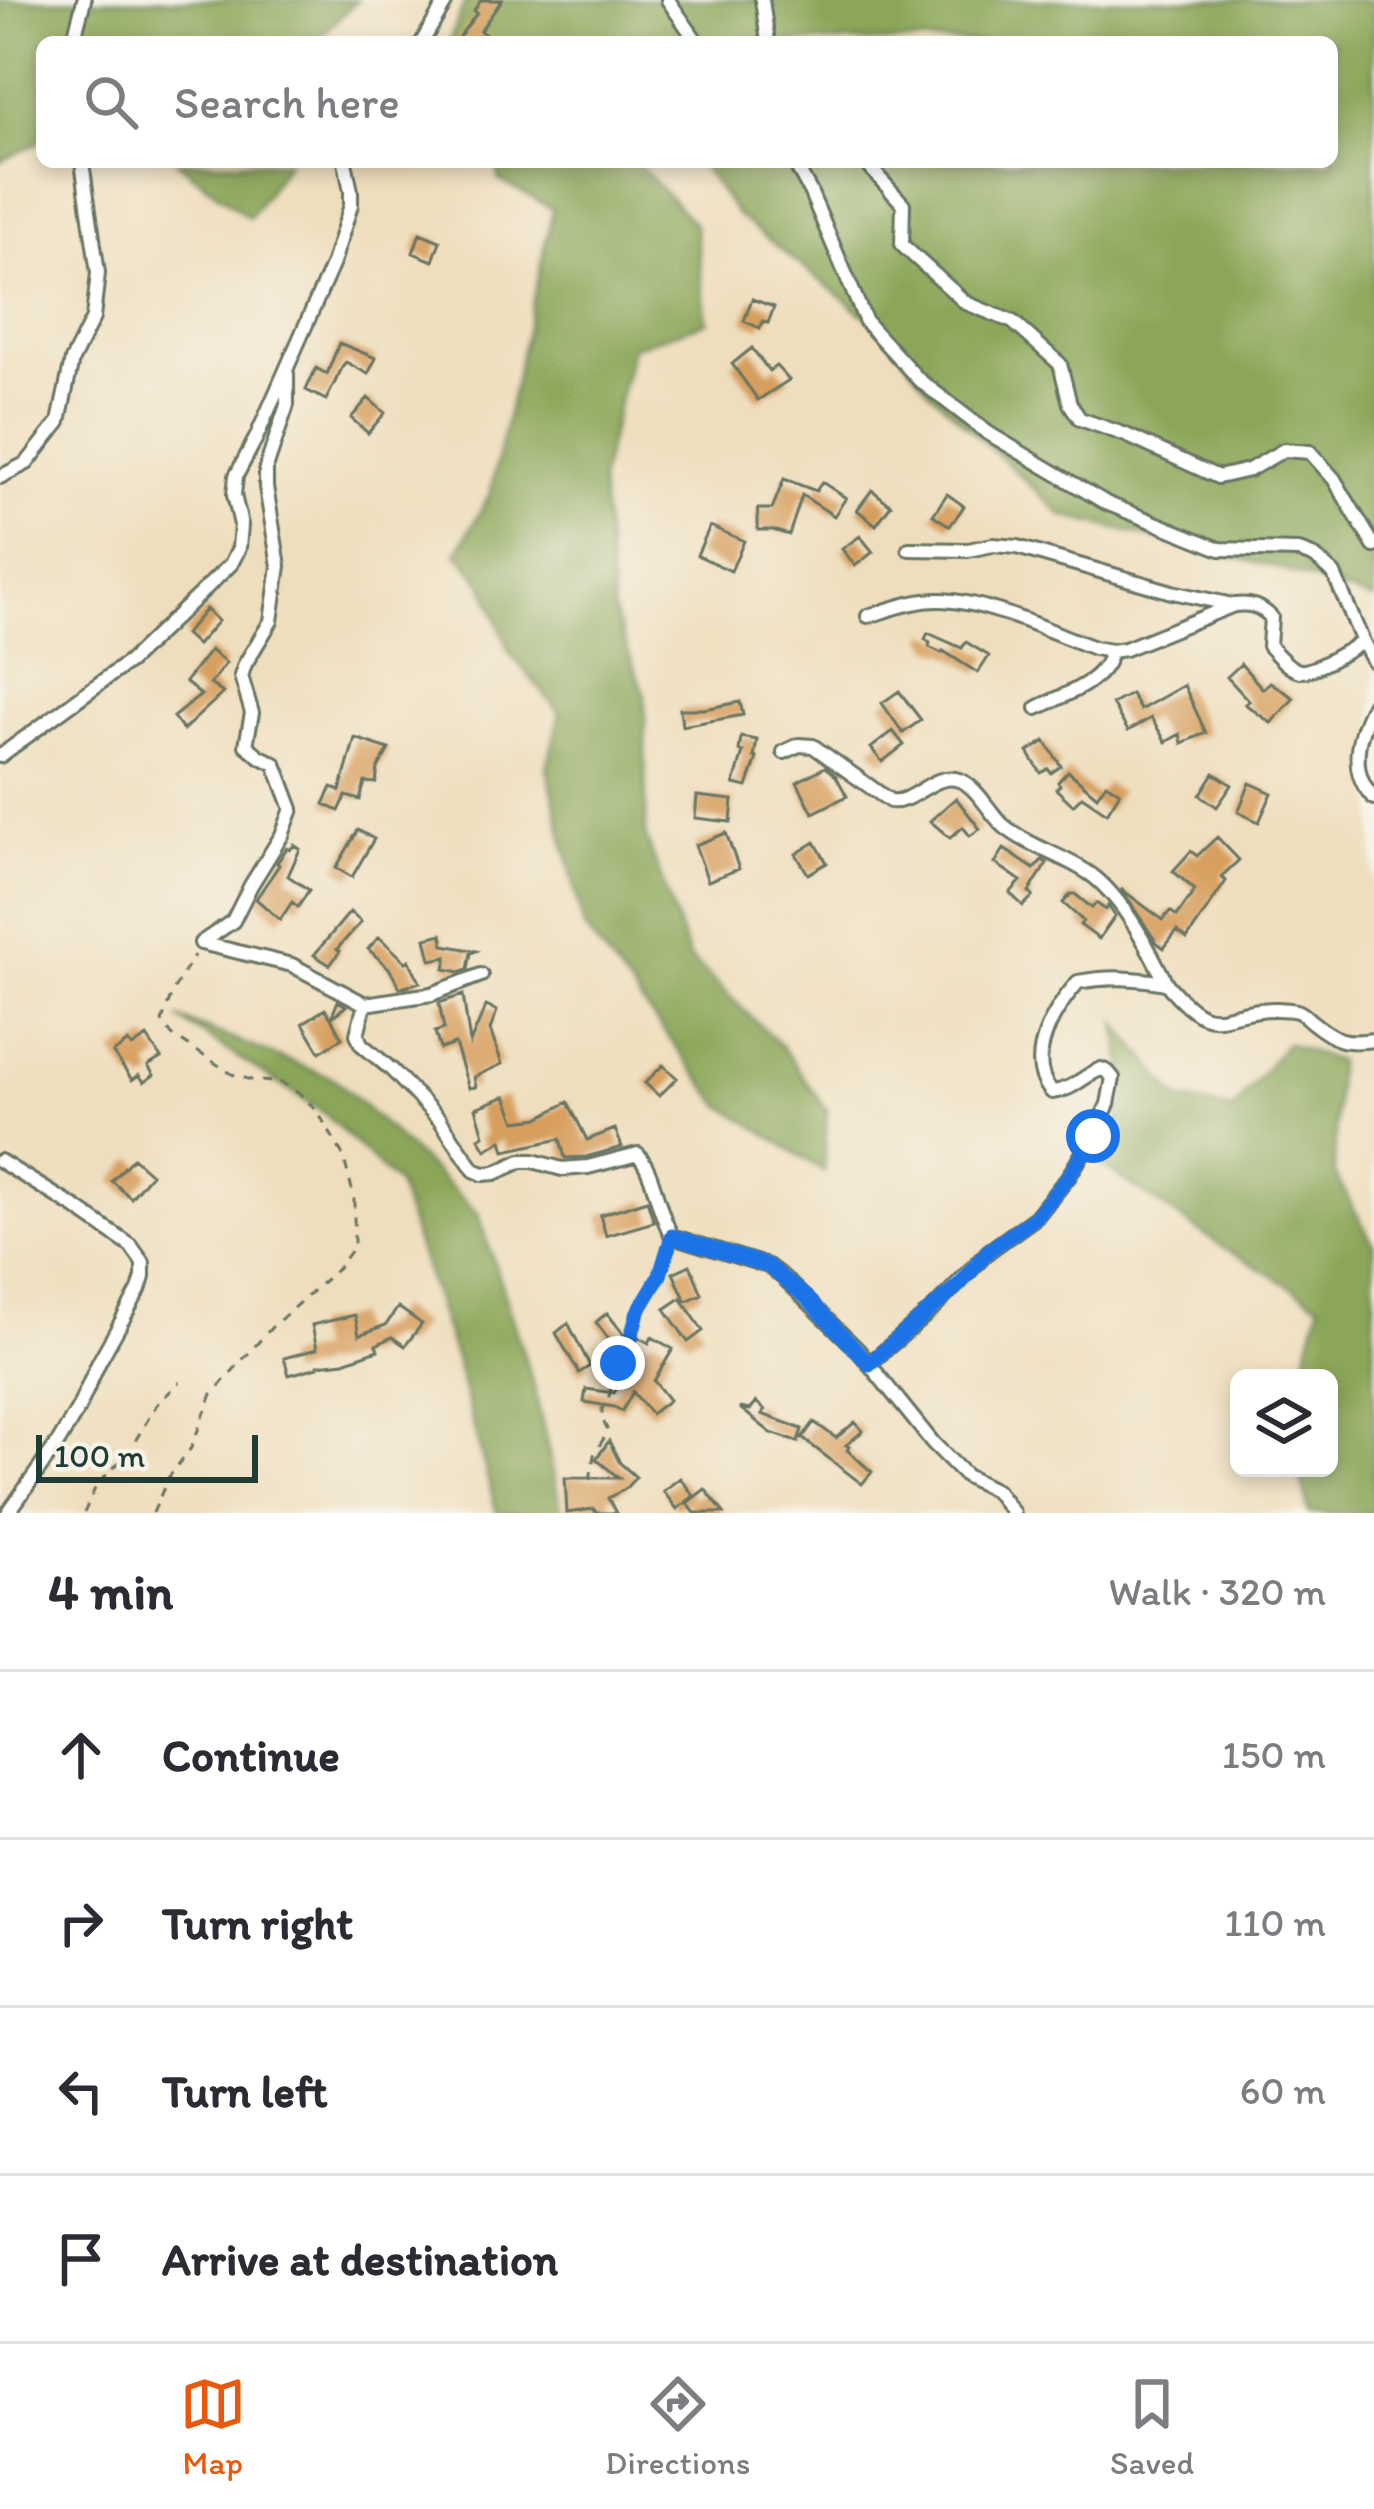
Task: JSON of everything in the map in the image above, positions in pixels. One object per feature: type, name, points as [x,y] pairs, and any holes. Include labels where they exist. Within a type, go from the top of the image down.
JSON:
[{"type":"street","points":[[75,36],[84,0]]},
{"type":"street","points":[[426,36],[447,0]]},
{"type":"street","points":[[668,0],[694,36]]},
{"type":"street","points":[[763,0],[767,36]]},
{"type":"street","points":[[0,477],[26,464],[59,422],[72,360],[93,318],[98,273],[83,168]]},
{"type":"street","points":[[0,756],[130,661],[231,564],[239,548],[241,525],[234,495],[236,476],[333,263],[351,206],[346,168]]},
{"type":"street","points":[[797,168],[866,322],[919,380],[988,434],[1106,503],[1220,549],[1299,551],[1316,557],[1334,574],[1374,662]]},
{"type":"street","points":[[870,168],[903,204],[902,245],[965,303],[1013,322],[1060,364],[1070,404],[1080,419],[1218,477],[1249,470],[1285,450],[1310,452],[1334,479],[1374,546]]},
{"type":"street","points":[[202,943],[233,921],[292,809],[275,764],[246,745],[252,712],[241,676],[271,621],[277,585],[279,566],[266,468],[286,405],[286,365]]},
{"type":"street","points":[[909,549],[1017,548],[1172,592],[1249,604],[1271,617],[1269,646],[1300,671],[1363,642]]},
{"type":"street","points":[[868,616],[939,600],[982,607],[1112,651],[1234,605]]},
{"type":"street","points":[[1037,708],[1084,685],[1109,662],[1112,651]]},
{"type":"street","points":[[1374,703],[1363,723],[1357,758],[1359,777],[1374,798]]},
{"type":"street","points":[[784,752],[799,745],[813,746],[898,803],[943,780],[958,780],[1020,838],[1093,875],[1145,942],[1166,983],[1198,1015],[1218,1020],[1271,1009],[1296,1010],[1331,1038],[1353,1043],[1374,1040]]},
{"type":"street","points":[[202,943],[292,964],[365,1004],[432,994],[481,975]]},
{"type":"street","points":[[869,1364],[960,1284],[988,1251],[1036,1217],[1093,1136],[1108,1104],[1113,1078],[1108,1072],[1101,1069],[1083,1076],[1070,1090],[1052,1092],[1042,1081],[1044,1042],[1064,998],[1078,982],[1102,977],[1166,983]]},
{"type":"street","points":[[365,1004],[357,1034],[361,1044],[440,1120],[474,1170],[495,1173],[533,1160],[562,1169],[588,1167],[638,1154],[672,1236],[768,1266],[807,1298],[869,1364],[933,1443],[966,1476],[996,1491],[1013,1513]]},
{"type":"street","points":[[0,1161],[131,1246],[143,1263],[139,1291],[79,1407],[8,1513]]},
{"type":"path","points":[[153,1513],[168,1478],[190,1448],[212,1394],[272,1327],[337,1270],[354,1246],[354,1197],[343,1155],[316,1109],[283,1084],[232,1075],[172,1035],[162,1022],[172,991],[202,943]]},
{"type":"path","points":[[590,1480],[594,1455],[608,1431],[602,1409],[672,1236]]},
{"type":"path","points":[[84,1513],[96,1486],[128,1453],[157,1403],[180,1382]]},
{"type":"green space","points":[[0,0],[357,0],[321,36],[36,36],[36,143],[0,162]]},
{"type":"green space","points":[[466,0],[1374,0],[1374,600],[1277,568],[1063,516],[928,389],[881,328],[737,215],[703,168],[1338,168],[1338,36],[451,36]]},
{"type":"green space","points":[[185,168],[284,168],[249,218]]},
{"type":"green space","points":[[498,168],[642,168],[695,225],[707,322],[632,347],[600,480],[614,614],[645,695],[646,837],[689,957],[782,1047],[827,1110],[824,1171],[720,1104],[584,928],[547,768],[560,713],[510,653],[484,585],[457,553],[490,494],[553,209],[499,180]]},
{"type":"green space","points":[[178,1018],[335,1079],[478,1213],[534,1387],[562,1513],[497,1513],[456,1362],[397,1184],[324,1113]]},
{"type":"green space","points":[[1117,1023],[1177,1098],[1233,1110],[1286,1043],[1337,1061],[1334,1173],[1374,1245],[1374,1513],[1309,1513],[1301,1477],[1338,1477],[1338,1369],[1302,1369],[1320,1304],[1217,1243],[1103,1166],[1127,1094]]},
{"type":"building","points":[[481,0],[502,0],[480,31],[487,36],[460,36]]},
{"type":"building","points":[[420,233],[440,241],[433,261],[413,253]]},
{"type":"building","points":[[752,299],[774,307],[768,323],[763,321],[760,328],[744,321]]},
{"type":"building","points":[[339,343],[376,358],[368,374],[346,362],[326,400],[306,390],[316,368],[327,374]]},
{"type":"building","points":[[752,348],[769,371],[776,366],[789,380],[758,400],[732,364]]},
{"type":"building","points":[[368,398],[385,413],[368,433],[351,418]]},
{"type":"building","points":[[784,479],[816,491],[822,482],[846,498],[834,516],[802,495],[789,535],[758,530],[758,509],[772,509]]},
{"type":"building","points":[[872,490],[891,505],[876,525],[857,510]]},
{"type":"building","points":[[947,494],[964,506],[950,526],[933,515]]},
{"type":"building","points":[[710,526],[744,541],[731,571],[697,555]]},
{"type":"building","points":[[860,536],[873,552],[855,566],[842,549]]},
{"type":"building","points":[[206,609],[218,621],[197,645],[185,634]]},
{"type":"building","points":[[928,633],[962,648],[966,642],[989,656],[978,673],[929,647]]},
{"type":"building","points":[[210,650],[226,663],[210,684],[223,693],[183,730],[173,717],[201,695],[185,682]]},
{"type":"building","points":[[1241,664],[1263,689],[1270,682],[1294,698],[1271,723],[1245,704],[1249,701],[1227,677]]},
{"type":"building","points":[[1184,685],[1206,733],[1182,743],[1180,734],[1166,742],[1151,718],[1128,731],[1112,704],[1131,694],[1140,710]]},
{"type":"building","points":[[899,691],[921,720],[903,733],[882,703]]},
{"type":"building","points":[[740,702],[743,715],[682,726],[680,709]]},
{"type":"building","points":[[893,731],[904,745],[882,762],[871,748]]},
{"type":"building","points":[[741,737],[757,740],[757,758],[747,787],[734,784],[743,752],[739,751]]},
{"type":"building","points":[[355,738],[389,749],[376,783],[365,782],[360,800],[346,796],[339,811],[324,804],[332,787],[340,791]]},
{"type":"building","points":[[1045,741],[1061,766],[1051,773],[1048,769],[1041,773],[1028,752]]},
{"type":"building","points":[[825,767],[847,796],[813,813],[797,782]]},
{"type":"building","points":[[1068,771],[1097,796],[1106,783],[1120,792],[1107,813],[1082,796],[1073,805],[1056,789]]},
{"type":"building","points":[[1214,773],[1232,785],[1217,807],[1200,795]]},
{"type":"building","points":[[1250,783],[1272,793],[1259,822],[1238,812]]},
{"type":"building","points":[[697,796],[733,800],[731,822],[695,818]]},
{"type":"building","points":[[956,798],[980,829],[970,836],[963,827],[950,838],[930,821]]},
{"type":"building","points":[[358,830],[374,839],[352,877],[336,868]]},
{"type":"building","points":[[726,833],[739,869],[708,881],[695,845]]},
{"type":"building","points":[[1217,837],[1239,860],[1221,877],[1226,881],[1187,939],[1177,931],[1164,948],[1121,889],[1163,920],[1170,911],[1177,916],[1195,890],[1173,871],[1191,851],[1197,856]]},
{"type":"building","points":[[815,842],[827,863],[808,874],[796,854]]},
{"type":"building","points":[[287,848],[300,849],[288,876],[309,890],[298,907],[292,902],[280,920],[256,899]]},
{"type":"building","points":[[1004,849],[1034,869],[1042,860],[1047,863],[1029,892],[1033,896],[1023,906],[1010,893],[1021,881],[995,863]]},
{"type":"building","points":[[1071,894],[1092,908],[1096,903],[1106,910],[1108,906],[1115,916],[1099,939],[1063,903]]},
{"type":"building","points":[[350,912],[361,922],[337,949],[330,965],[314,955]]},
{"type":"building","points":[[442,934],[444,945],[476,951],[471,953],[468,969],[445,969],[447,957],[431,960],[426,938]]},
{"type":"building","points":[[379,937],[409,960],[420,982],[400,988],[389,968],[368,949]]},
{"type":"building","points":[[463,995],[470,1043],[486,1006],[497,1011],[490,1030],[502,1064],[474,1077],[476,1087],[469,1088],[455,1044],[440,1049],[435,1032],[444,1029],[439,1003]]},
{"type":"building","points":[[325,1009],[342,1038],[320,1052],[303,1023]]},
{"type":"building","points":[[147,1037],[161,1058],[148,1066],[154,1075],[144,1082],[139,1075],[132,1080],[113,1053]]},
{"type":"building","points":[[663,1065],[677,1078],[659,1096],[645,1083]]},
{"type":"building","points":[[506,1096],[516,1121],[539,1118],[568,1102],[587,1140],[615,1129],[622,1147],[565,1158],[560,1139],[505,1151],[502,1140],[486,1150],[479,1138],[484,1135],[476,1108]]},
{"type":"building","points":[[133,1158],[151,1174],[131,1198],[112,1181]]},
{"type":"building","points":[[647,1200],[654,1222],[606,1236],[600,1215]]},
{"type":"building","points":[[690,1265],[702,1294],[686,1301],[673,1273]]},
{"type":"building","points":[[681,1298],[703,1331],[688,1342],[665,1309]]},
{"type":"building","points":[[398,1307],[422,1324],[405,1346],[392,1337],[376,1345],[378,1350],[289,1375],[284,1358],[317,1349],[312,1325],[355,1315],[359,1335],[386,1325]]},
{"type":"building","points":[[607,1313],[633,1346],[638,1337],[649,1343],[652,1337],[673,1349],[654,1381],[669,1400],[651,1414],[633,1392],[622,1411],[584,1402],[586,1389],[614,1393],[625,1376],[601,1354],[611,1342],[596,1322]]},
{"type":"building","points":[[568,1323],[590,1366],[579,1373],[556,1333]]},
{"type":"building","points":[[756,1402],[765,1410],[762,1414],[802,1429],[798,1442],[771,1433],[740,1408],[750,1410]]},
{"type":"building","points":[[814,1422],[836,1438],[855,1422],[863,1431],[846,1445],[872,1472],[862,1484],[802,1438]]},
{"type":"building","points":[[609,1441],[620,1463],[636,1477],[608,1498],[616,1513],[594,1509],[567,1513],[565,1478],[619,1478],[596,1459]]},
{"type":"building","points":[[680,1478],[694,1496],[677,1509],[663,1491]]},
{"type":"building","points":[[705,1489],[724,1513],[695,1513],[687,1503]]},
{"type":"route","points":[[618,1363],[628,1348],[638,1312],[660,1275],[672,1236],[768,1266],[807,1298],[869,1364],[960,1284],[988,1251],[1036,1217],[1093,1136]]}]
